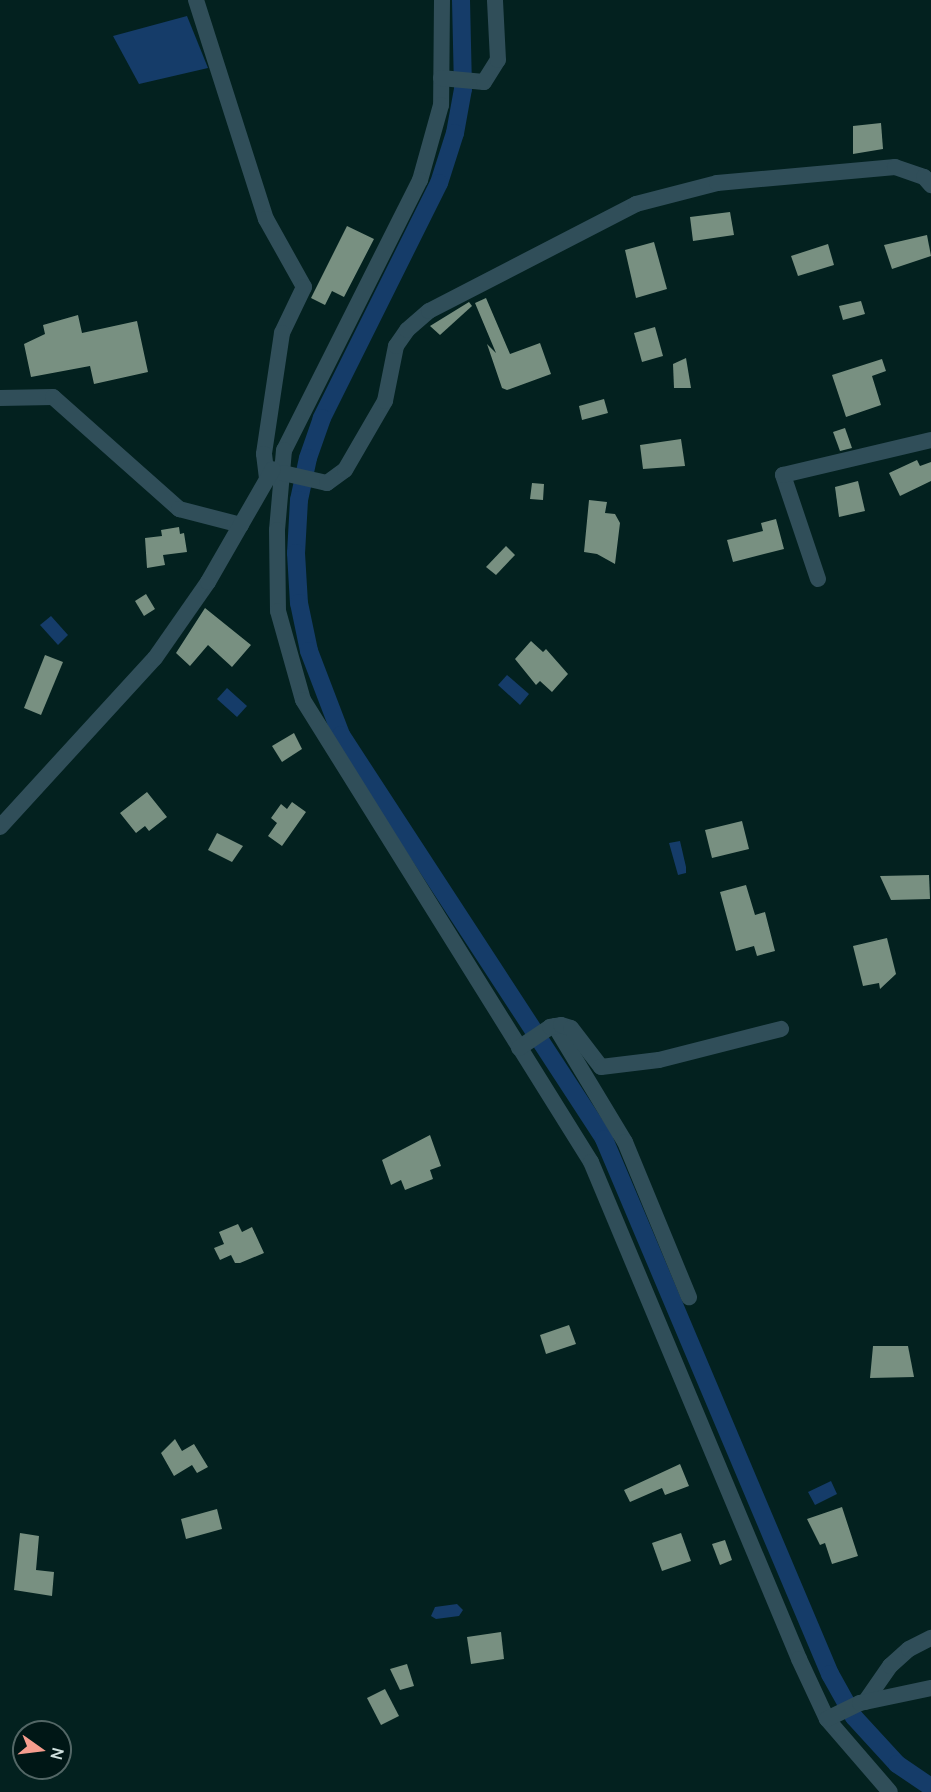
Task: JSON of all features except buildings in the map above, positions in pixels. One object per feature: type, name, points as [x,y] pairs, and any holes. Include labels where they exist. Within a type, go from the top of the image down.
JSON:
[{"type":"street","points":[[196,0],[266,219],[304,287],[282,333],[264,454],[275,476],[278,611],[303,700],[591,1162],[799,1659],[827,1719],[890,1792]]},
{"type":"street","points":[[0,827],[155,658],[208,582],[241,525],[275,476],[284,450],[420,180],[441,105],[442,0]]},
{"type":"street","points":[[441,78],[484,82],[498,60],[495,0]]},
{"type":"street","points":[[275,476],[327,483],[345,470],[385,401],[396,346],[407,330],[429,311],[636,204],[717,183],[895,167],[924,177],[931,185]]},
{"type":"street","points":[[0,398],[53,397],[179,509],[241,525]]},
{"type":"street","points":[[818,579],[783,475],[931,440]]},
{"type":"street","points":[[519,1048],[552,1026],[571,1028],[601,1067],[659,1060],[781,1029]]},
{"type":"street","points":[[552,1026],[625,1142],[689,1297]]},
{"type":"street","points":[[863,1702],[890,1666],[909,1649],[931,1638]]},
{"type":"street","points":[[827,1719],[863,1702],[931,1688]]},
{"type":"water","points":[[187,16],[208,68],[139,84],[113,36]]},
{"type":"water","points":[[51,616],[68,635],[58,645],[40,625]]},
{"type":"water","points":[[507,675],[529,694],[520,705],[498,685]]},
{"type":"water","points":[[227,688],[247,706],[237,717],[217,699]]},
{"type":"water","points":[[680,841],[686,873],[678,875],[669,843]]},
{"type":"water","points":[[831,1481],[837,1494],[815,1505],[808,1492]]},
{"type":"water","points":[[457,1604],[463,1610],[459,1616],[436,1619],[431,1616],[435,1607]]},
{"type":"waterway","points":[[461,0],[463,89],[455,133],[439,183],[322,418],[308,458],[299,500],[296,553],[299,603],[309,651],[341,735],[604,1139],[830,1674],[854,1717],[897,1764],[931,1787]]}]
